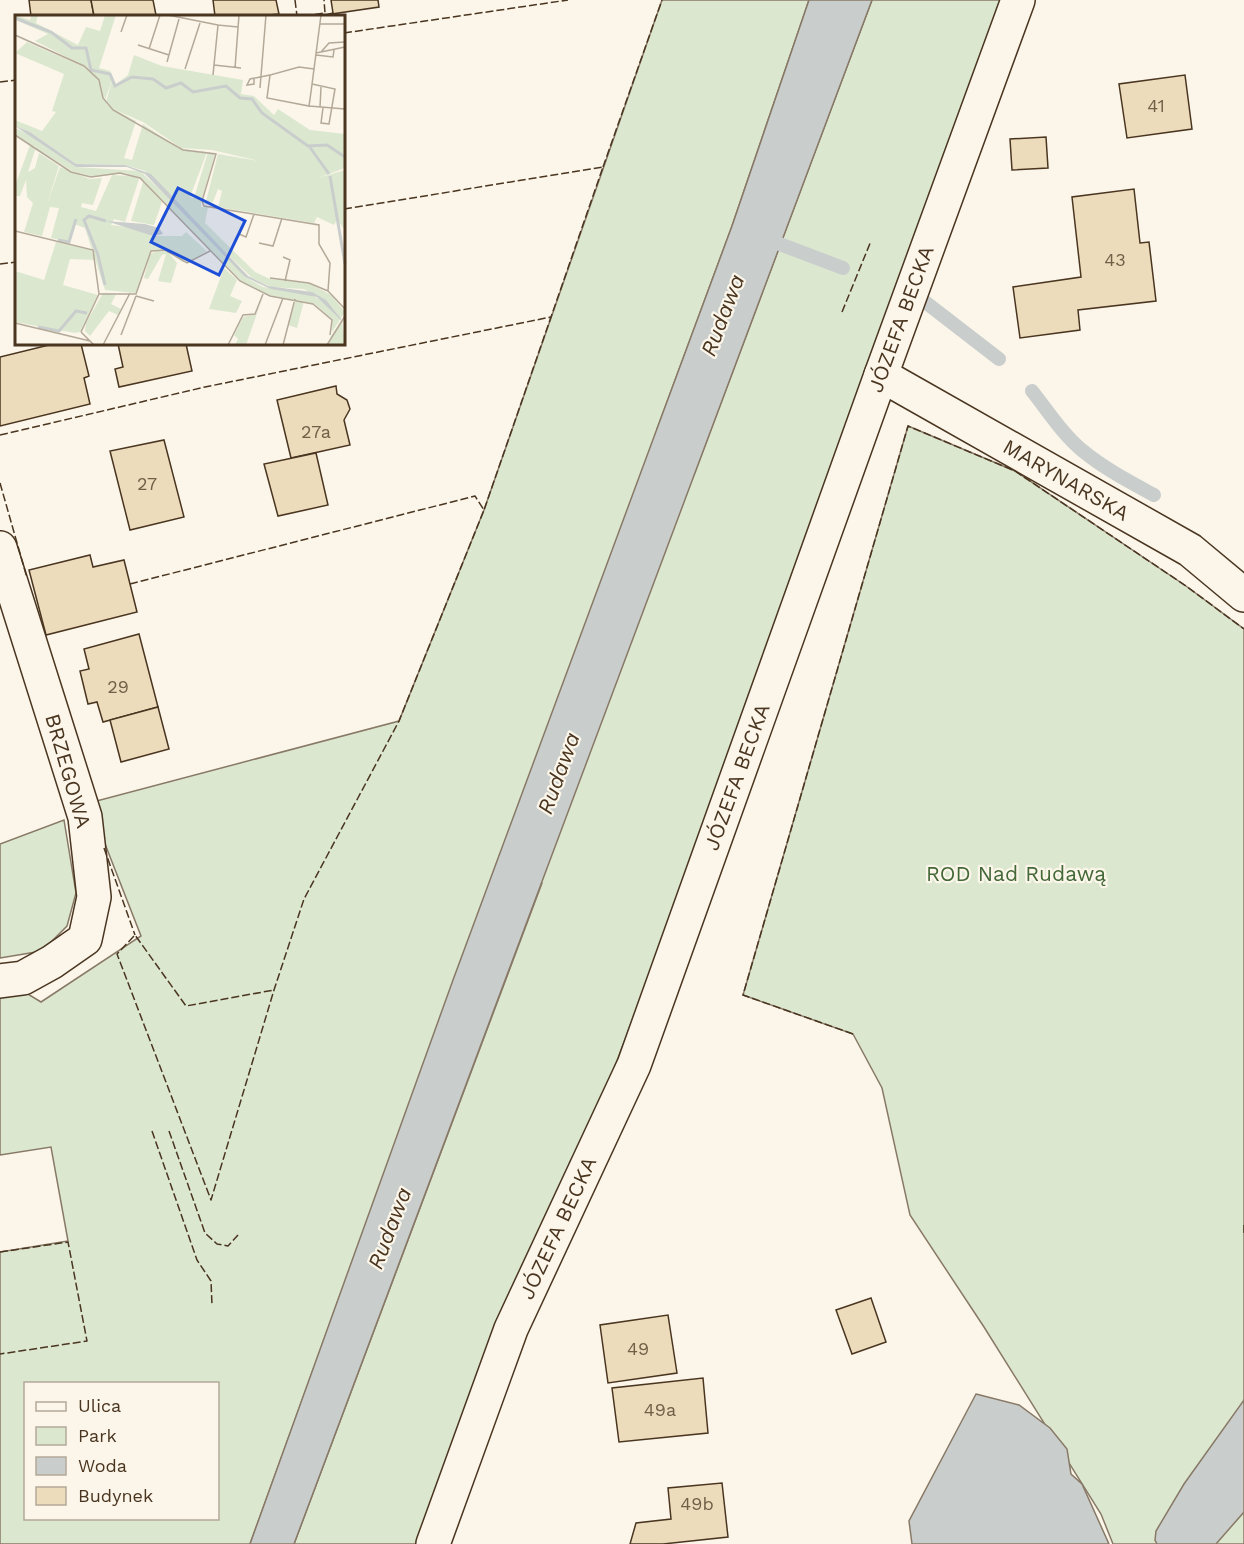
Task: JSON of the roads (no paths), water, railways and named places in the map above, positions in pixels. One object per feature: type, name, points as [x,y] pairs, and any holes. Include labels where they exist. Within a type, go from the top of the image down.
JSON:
[{"type":"street","name":"JÓZEFA BECKA","points":[[433,1544],[511,1329],[634,1065],[1018,0]]},
{"type":"street","name":"MARYNARSKA","points":[[881,375],[1190,550],[1244,595]]},
{"type":"street","name":"BRZEGOWA","points":[[0,548],[85,817],[94,897],[85,939],[23,978],[0,981]]},
{"type":"water","name":"Rudawa","points":[[809,0],[872,0],[294,1544],[250,1544],[453,980],[732,226]]},
{"type":"water","points":[[976,1394],[1019,1405],[1050,1428],[1067,1449],[1071,1474],[1082,1484],[1109,1544],[912,1544],[909,1521]]},
{"type":"water","points":[[1244,1400],[1244,1512],[1216,1544],[1157,1544],[1156,1531],[1184,1484]]},
{"type":"waterway","points":[[764,238],[843,268]]},
{"type":"waterway","points":[[920,298],[999,359]]},
{"type":"waterway","points":[[1032,391],[1062,430],[1083,451],[1154,495]]},
{"type":"park label","name":"ROD Nad Rudawą","points":[[1016,874]]}]
